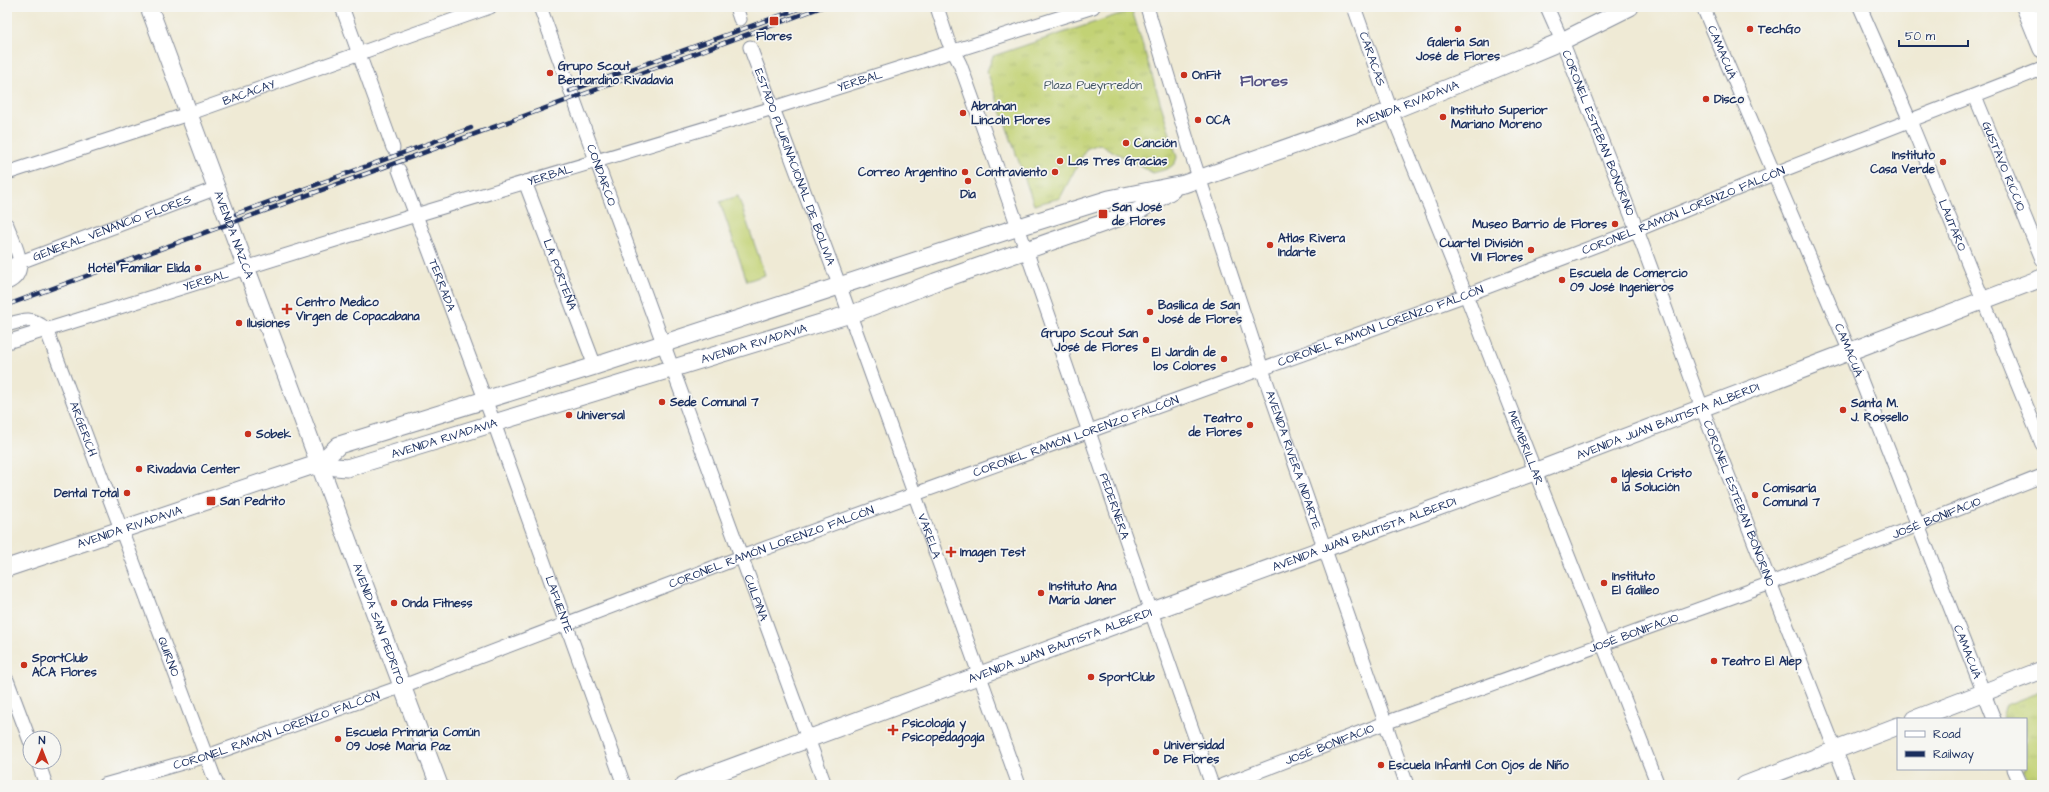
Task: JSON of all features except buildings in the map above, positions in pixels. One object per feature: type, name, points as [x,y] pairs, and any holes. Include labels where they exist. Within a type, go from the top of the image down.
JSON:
[{"type":"main road","name":"AVENIDA NAZCA","points":[[149,7],[245,267],[320,463]]},
{"type":"main road","name":"AVENIDA RIVADAVIA","points":[[7,568],[122,528],[320,463],[340,445],[595,366],[662,343],[840,287],[1019,227],[1123,196],[1178,186],[1200,179],[1390,111],[1562,41],[1630,7]]},
{"type":"main road","points":[[2033,14],[2042,49]]},
{"type":"main road","name":"AVENIDA RIVADAVIA","points":[[320,463],[347,468],[848,313],[1138,211],[1178,186]]},
{"type":"main road","name":"AVENIDA JUAN BAUTISTA ALBERDI","points":[[684,785],[978,675],[1534,472],[1984,302],[2042,278]]},
{"type":"main road","name":"AVENIDA SAN PEDRITO","points":[[320,463],[439,785]]},
{"type":"main road","points":[[1918,718],[2042,670]]},
{"type":"main road","points":[[1745,785],[1897,726]]},
{"type":"street","points":[[342,7],[393,148]]},
{"type":"street","name":"BACACAY","points":[[7,173],[188,114],[490,7]]},
{"type":"street","name":"CONDARCO","points":[[540,7],[597,160],[662,343]]},
{"type":"street","name":"PEDERNERA","points":[[937,7],[948,41],[954,51],[1027,249],[1150,612],[1212,785]]},
{"type":"street","name":"YERBAL","points":[[7,342],[245,267],[773,108],[1093,7]]},
{"type":"street","name":"AVENIDA RIVERA INDARTE","points":[[1147,7],[1200,179],[1262,369],[1326,548],[1407,785]]},
{"type":"street","name":"CARACAS","points":[[1354,7],[1390,111]]},
{"type":"street","name":"CORONEL ESTEBAN BONORINO","points":[[1547,7],[1637,230],[1702,408],[1848,785]]},
{"type":"street","name":"CAMACUÁ","points":[[1703,7],[1850,352],[1994,718]]},
{"type":"street","name":"LAUTARO","points":[[1860,7],[1910,121],[2042,444]]},
{"type":"street","name":"ESTADO PLURINACIONAL DE BOLIVIA","points":[[750,47],[840,287]]},
{"type":"street","name":"CORONEL RAMÓN LORENZO FALCÓN","points":[[104,785],[207,756],[403,686],[741,557],[1466,295],[1637,230],[1773,174],[2042,69]]},
{"type":"street","name":"GUSTAVO RICCIO","points":[[1975,96],[2042,259]]},
{"type":"street","name":"MEMBRILLAR","points":[[1390,111],[1466,295],[1534,472],[1604,645],[1658,785]]},
{"type":"street","name":"TERRADA","points":[[399,170],[494,423]]},
{"type":"street","name":"LA PORTEÑA","points":[[525,182],[595,366]]},
{"type":"street","name":"GENERAL VENANCIO FLORES","points":[[7,267],[217,188]]},
{"type":"street","points":[[7,225],[21,262],[19,273],[16,278],[7,283]]},
{"type":"street","name":"VARELA","points":[[840,287],[978,675],[1019,785]]},
{"type":"street","points":[[7,325],[22,320],[34,320],[46,329]]},
{"type":"street","name":"ARGERICH","points":[[46,329],[122,528]]},
{"type":"street","name":"CULPINA","points":[[662,343],[825,785]]},
{"type":"street","name":"LAFUENTE","points":[[494,423],[624,785]]},
{"type":"street","name":"JOSÉ BONIFACIO","points":[[1223,785],[1385,723],[1604,645],[1771,583],[2042,476]]},
{"type":"street","name":"QUIRNO","points":[[122,528],[217,785]]},
{"type":"street","points":[[7,680],[26,730]]},
{"type":"street","points":[[41,770],[46,785]]},
{"type":"street","points":[[2014,770],[2021,785]]},
{"type":"green space","name":"Plaza Pueyrredón","points":[[1132,10],[1177,157],[1176,161],[1171,167],[1153,173],[1099,144],[1086,149],[1060,198],[1034,205],[987,71],[993,56]]},
{"type":"green space","points":[[738,196],[765,275],[747,281],[720,202]]},
{"type":"green space","points":[[2042,691],[2042,785],[2029,785],[2023,770],[2027,770],[2027,718],[2002,718],[2006,705]]},
{"type":"railway","points":[[570,91],[804,7]]},
{"type":"railway","points":[[7,305],[822,7]]},
{"type":"railway","points":[[236,214],[471,128]]},
{"type":"place","name":"Flores","points":[[774,21]]},
{"type":"place","name":"Galeria San José de Flores","points":[[1458,29]]},
{"type":"place","name":"TechGo","points":[[1750,29]]},
{"type":"place","name":"Grupo Scout Bernardino Rivadavia","points":[[550,73]]},
{"type":"place","name":"OnFit","points":[[1184,75]]},
{"type":"place","name":"Disco","points":[[1706,99]]},
{"type":"place","name":"Abrahan Lincoln Flores","points":[[963,113]]},
{"type":"place","name":"Instituto Superior Mariano Moreno","points":[[1443,117]]},
{"type":"place","name":"OCA","points":[[1198,120]]},
{"type":"place","name":"Canción","points":[[1126,143]]},
{"type":"place","name":"Las Tres Gracias","points":[[1060,161]]},
{"type":"place","name":"Instituto Casa Verde","points":[[1943,162]]},
{"type":"place","name":"Correo Argentino","points":[[965,172]]},
{"type":"place","name":"Contraviento","points":[[1055,172]]},
{"type":"place","name":"Dia","points":[[968,181]]},
{"type":"place","name":"San José de Flores","points":[[1103,214]]},
{"type":"place","name":"Museo Barrio de Flores","points":[[1615,224]]},
{"type":"place","name":"Atlas Rivera Indarte","points":[[1270,245]]},
{"type":"place","name":"Cuartel División VII Flores","points":[[1531,250]]},
{"type":"place","name":"Hotel Familiar Elida","points":[[198,268]]},
{"type":"place","name":"Escuela de Comercio 09 José Ingenieros","points":[[1562,280]]},
{"type":"place","name":"Centro Medico Virgen de Copacabana","points":[[287,309]]},
{"type":"place","name":"Basílica de San José de Flores","points":[[1150,312]]},
{"type":"place","name":"Ilusiones","points":[[239,323]]},
{"type":"place","name":"Grupo Scout San José de Flores","points":[[1146,340]]},
{"type":"place","name":"El Jardín de los Colores","points":[[1224,359]]},
{"type":"place","name":"Sede Comunal 7","points":[[662,402]]},
{"type":"place","name":"Santa M. J. Rossello","points":[[1843,410]]},
{"type":"place","name":"Universal","points":[[569,415]]},
{"type":"place","name":"Teatro de Flores","points":[[1250,425]]},
{"type":"place","name":"Sobek","points":[[248,434]]},
{"type":"place","name":"Rivadavia Center","points":[[139,469]]},
{"type":"place","name":"Iglesia Cristo la Solución","points":[[1614,480]]},
{"type":"place","name":"Dental Total","points":[[127,493]]},
{"type":"place","name":"Comisaría Comunal 7","points":[[1755,495]]},
{"type":"place","name":"San Pedrito","points":[[211,501]]},
{"type":"place","name":"Imagen Test","points":[[951,552]]},
{"type":"place","name":"Instituto El Galileo","points":[[1604,583]]},
{"type":"place","name":"Instituto Ana María Janer","points":[[1041,593]]},
{"type":"place","name":"Onda Fitness","points":[[394,603]]},
{"type":"place","name":"Teatro El Alep","points":[[1714,661]]},
{"type":"place","name":"SportClub ACA Flores","points":[[24,665]]},
{"type":"place","name":"SportClub","points":[[1091,677]]},
{"type":"place","name":"Psicología y Psicopedagogía","points":[[893,730]]},
{"type":"place","name":"Escuela Primaria Común 09 José Maria Paz","points":[[338,739]]},
{"type":"place","name":"Universidad De Flores","points":[[1156,752]]},
{"type":"place","name":"Escuela Infantil Con Ojos de Niño","points":[[1381,765]]},
{"type":"district","name":"Flores","points":[[1264,80]]}]
